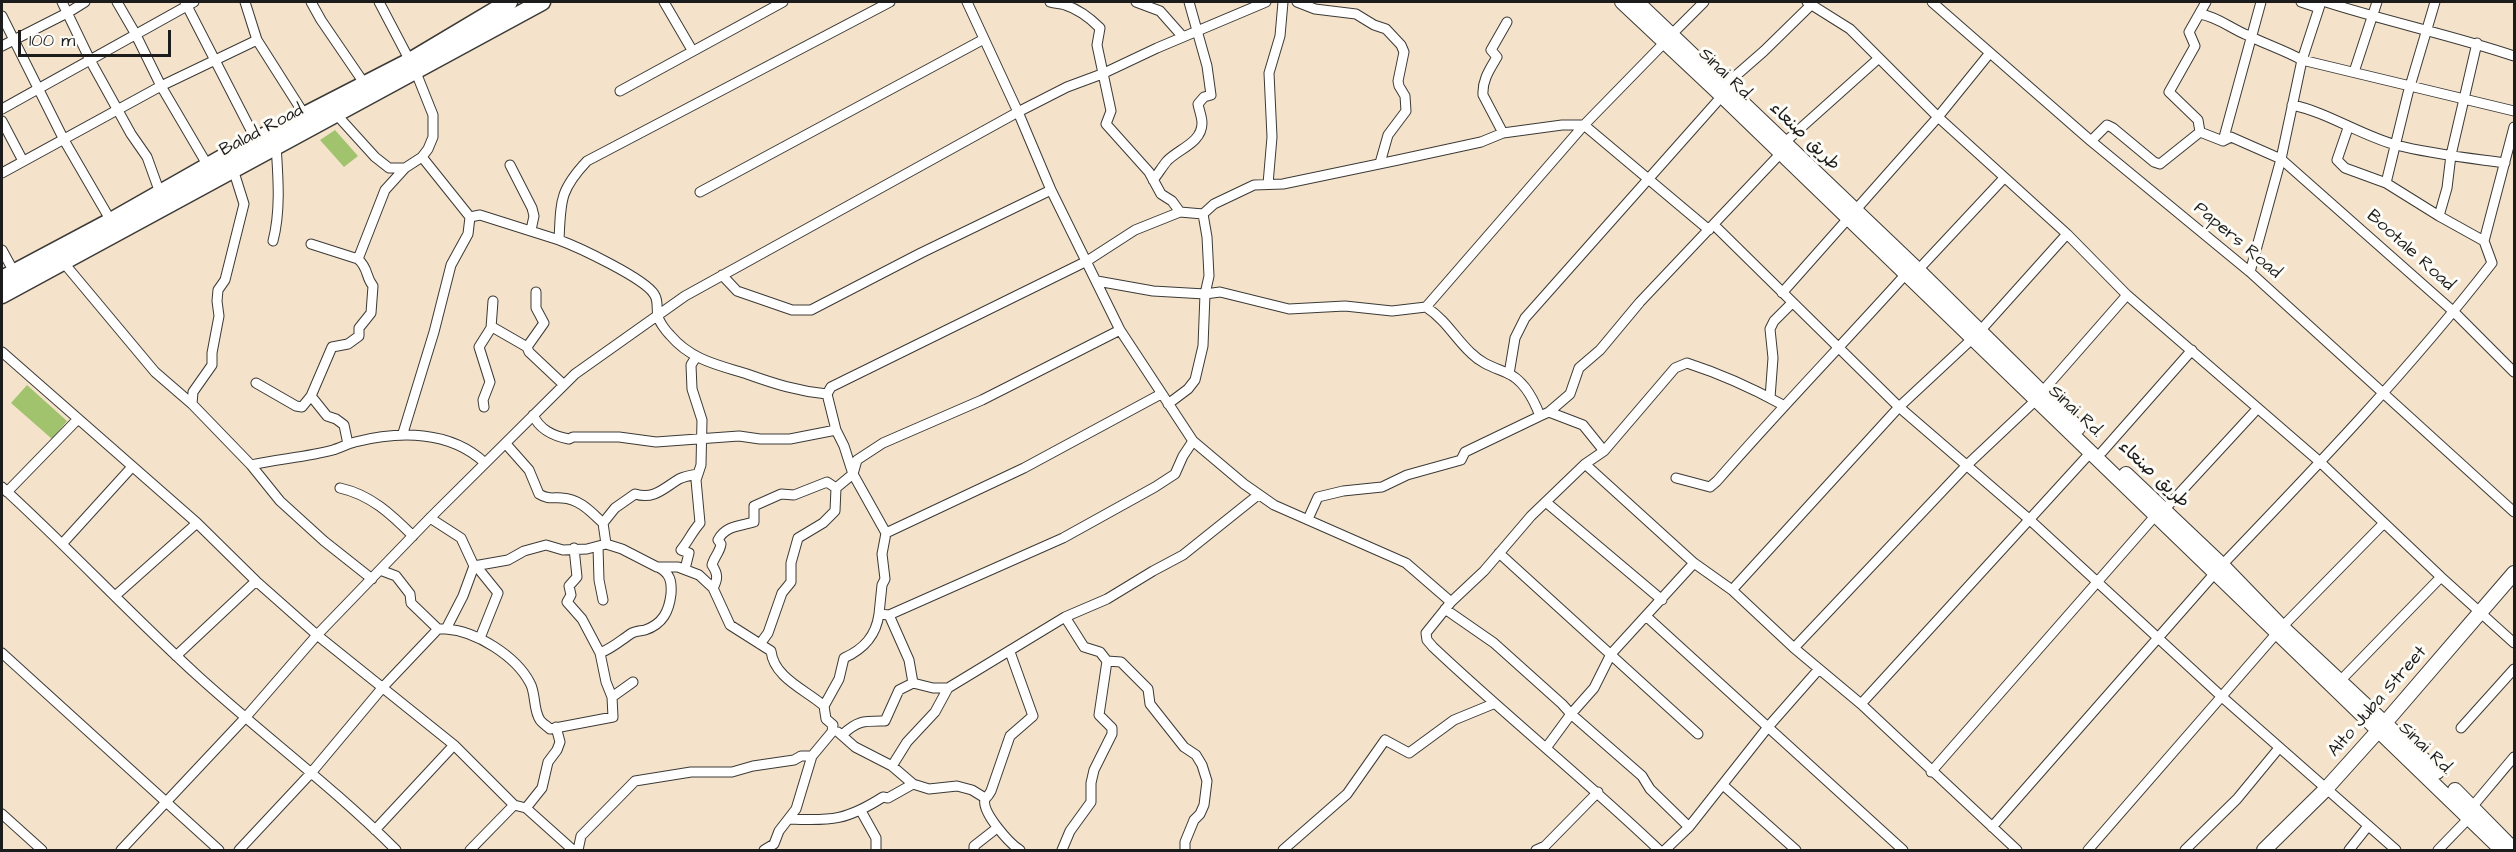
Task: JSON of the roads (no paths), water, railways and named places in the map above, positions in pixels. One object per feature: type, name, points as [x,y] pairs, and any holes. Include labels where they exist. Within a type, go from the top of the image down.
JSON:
[{"type":"highway","name":"Balad Road","points":[[2,295],[276,144],[336,114],[509,2]]},
{"type":"highway","name":"Balad Road","points":[[8,275],[364,82],[412,65],[542,2]]},
{"type":"main road","points":[[1622,2],[1673,42]]},
{"type":"main road","name":"طريق صنعاء","points":[[1637,2],[1673,42],[1723,91],[2218,569],[2279,631],[2340,681],[2382,726],[2471,813],[2514,850]]},
{"type":"main road","name":"Alto Juba Street","points":[[2264,850],[2325,790],[2514,573]]},
{"type":"main road","name":"Sinai Rd.","points":[[2279,631],[2382,726]]},
{"type":"main road","points":[[2471,813],[2502,850]]},
{"type":"street","points":[[62,2],[69,12],[90,60],[147,157],[160,193]]},
{"type":"street","points":[[2,46],[85,2]]},
{"type":"street","points":[[117,2],[161,86],[208,166]]},
{"type":"street","points":[[245,2],[257,40],[304,114]]},
{"type":"street","points":[[311,2],[364,82]]},
{"type":"street","points":[[358,259],[385,190],[405,168],[422,157],[433,137],[433,115],[412,65],[379,2]]},
{"type":"street","points":[[664,2],[693,50]]},
{"type":"street","points":[[620,91],[783,2]]},
{"type":"street","points":[[559,240],[561,203],[566,186],[587,161],[890,2]]},
{"type":"street","points":[[967,2],[1051,190],[1120,330],[1193,441],[1258,495],[1274,505],[1406,563],[1448,606],[1494,643],[1642,776],[1650,789],[1689,827]]},
{"type":"street","points":[[1050,2],[1063,3],[1091,19],[1100,28],[1097,45],[1111,111],[1106,124],[1126,144],[1161,194],[1172,201],[1180,212]]},
{"type":"street","points":[[1136,2],[1160,11],[1183,37]]},
{"type":"street","points":[[1153,180],[1168,160],[1194,141],[1202,124],[1198,104],[1204,97],[1211,95],[1207,66],[1189,2]]},
{"type":"street","points":[[121,850],[245,718],[317,635],[430,518],[575,374],[685,296],[1018,112],[1067,87],[1266,2]]},
{"type":"street","points":[[1268,184],[1272,137],[1269,73],[1280,36],[1283,2]]},
{"type":"street","points":[[1297,2],[1315,9],[1356,14],[1386,29],[1401,45],[1404,52],[1398,81],[1405,96],[1406,111],[1388,135],[1380,163]]},
{"type":"street","points":[[1097,281],[1154,291],[1205,294],[1220,292],[1289,309],[1345,306],[1392,311],[1426,307],[1584,125],[1673,42],[1704,2]]},
{"type":"street","name":"Papers Road","points":[[1932,2],[2091,141],[2250,272],[2514,512]]},
{"type":"street","points":[[2200,132],[2198,120],[2169,92],[2195,46],[2189,32],[2206,2]]},
{"type":"street","points":[[2200,132],[2223,141],[2261,2]]},
{"type":"street","points":[[2301,2],[2322,4],[2374,17],[2514,56]]},
{"type":"street","points":[[2354,72],[2374,17],[2377,2]]},
{"type":"street","points":[[2386,183],[2410,85],[2435,2]]},
{"type":"street","points":[[2,109],[189,3],[214,60],[256,140]]},
{"type":"street","points":[[1509,374],[1515,338],[1525,318],[1650,178],[1723,91],[1809,3],[1850,29],[1938,117],[2067,234],[2127,295],[2320,462],[2514,643]]},
{"type":"street","points":[[2250,272],[2281,159],[2302,60],[2322,4]]},
{"type":"street","points":[[2200,14],[2213,16],[2251,38],[2276,46],[2302,60],[2514,111]]},
{"type":"street","points":[[2,16],[64,140],[111,221]]},
{"type":"street","points":[[1503,133],[1483,95],[1483,88],[1488,72],[1497,57],[1491,50],[1507,22]]},
{"type":"street","points":[[700,192],[984,39]]},
{"type":"street","points":[[2,173],[161,86],[257,40]]},
{"type":"street","points":[[2439,216],[2477,44]]},
{"type":"street","points":[[1782,293],[1938,117],[1989,54]]},
{"type":"street","points":[[1308,519],[1318,497],[1343,491],[1382,487],[1407,475],[1461,460],[1465,452],[1549,412],[1569,394],[1579,368],[1600,350],[1640,302],[1711,228],[1782,148],[1879,58]]},
{"type":"street","points":[[2292,105],[2308,108],[2348,128],[2396,145],[2505,164]]},
{"type":"street","points":[[336,114],[375,157],[389,168],[405,168]]},
{"type":"street","points":[[2,121],[23,161]]},
{"type":"street","points":[[826,394],[831,387],[1087,261],[1135,230],[1180,212],[1203,214],[1214,204],[1254,185],[1283,184],[1482,142],[1503,133],[1562,125],[1584,125],[1711,228],[1899,406],[2030,520],[2325,790],[2396,850]]},
{"type":"street","points":[[2091,141],[2107,125],[2154,162],[2160,164],[2200,132]]},
{"type":"street","points":[[1992,827],[2218,569],[2383,393],[2454,312],[2492,263],[2484,241],[2514,127]]},
{"type":"street","points":[[2348,128],[2337,160],[2345,168],[2386,183],[2484,241]]},
{"type":"street","name":"Bootale Road","points":[[2223,141],[2231,137],[2281,159],[2454,312],[2514,371]]},
{"type":"street","points":[[273,241],[278,202],[276,144]]},
{"type":"street","points":[[403,433],[434,332],[451,265],[468,234],[470,217],[422,157]]},
{"type":"street","points":[[510,165],[532,208],[534,216],[531,230]]},
{"type":"street","points":[[192,404],[193,392],[212,365],[219,316],[218,290],[225,280],[244,204],[233,169]]},
{"type":"street","points":[[1676,478],[1710,487],[1718,481],[1783,405],[2004,178]]},
{"type":"street","points":[[722,275],[737,291],[792,310],[811,310],[1051,190]]},
{"type":"street","points":[[1168,404],[1188,389],[1195,380],[1203,346],[1205,294],[1209,276],[1203,214]]},
{"type":"street","points":[[470,217],[480,215],[531,230],[611,264],[654,292],[658,304],[658,316],[670,335],[696,357],[785,388],[826,394]]},
{"type":"street","points":[[1732,590],[1899,406],[1976,335],[2067,234]]},
{"type":"street","points":[[256,383],[296,406],[302,407],[311,396],[332,347],[348,344],[359,336],[359,328],[371,313],[373,286],[369,281],[366,266],[358,259],[311,244]]},
{"type":"street","points":[[2,250],[8,275]]},
{"type":"street","points":[[63,262],[156,372],[192,404],[251,465],[280,501],[372,579]]},
{"type":"street","points":[[527,347],[544,323],[536,308],[536,292]]},
{"type":"street","points":[[1794,648],[1967,465],[2039,396],[2127,295]]},
{"type":"street","points":[[484,407],[483,400],[490,382],[479,347],[490,328],[493,301]]},
{"type":"street","points":[[1770,398],[1773,358],[1770,329],[1774,321],[1792,303]]},
{"type":"street","points":[[1426,307],[1449,325],[1464,346],[1484,364],[1509,374],[1524,385],[1540,416]]},
{"type":"street","points":[[490,328],[494,327],[527,347],[529,352],[564,385]]},
{"type":"street","points":[[760,644],[768,633],[782,593],[791,582],[791,563],[798,538],[823,523],[835,511],[836,488],[853,474],[857,460],[883,444],[982,400],[1120,330]]},
{"type":"street","points":[[1861,704],[2030,520],[2192,350]]},
{"type":"street","points":[[2,352],[131,468],[197,523],[256,581],[317,635],[454,746],[514,805],[526,808],[573,850]]},
{"type":"street","points":[[685,569],[689,553],[681,550],[691,539],[693,531],[700,523],[696,480],[702,420],[692,389],[691,365],[696,357]]},
{"type":"street","points":[[1659,850],[1598,792],[1493,704],[1427,639],[1426,633],[1531,516],[1585,464],[1604,451],[1675,368],[1687,363],[1723,375],[1783,405]]},
{"type":"street","points":[[826,394],[836,430],[853,474],[886,533],[882,554],[885,579],[882,585],[884,615],[909,660],[913,683]]},
{"type":"street","points":[[886,533],[1024,468],[1161,394]]},
{"type":"street","points":[[311,396],[327,416],[344,425],[348,444]]},
{"type":"street","points":[[1931,772],[2159,513],[2258,408]]},
{"type":"street","points":[[1549,412],[1583,425],[1604,451]]},
{"type":"street","points":[[533,416],[538,426],[552,435],[569,439],[573,437],[619,437],[656,442],[739,436],[790,439],[836,430]]},
{"type":"street","points":[[78,419],[4,490],[176,656],[396,850]]},
{"type":"street","points":[[251,465],[333,450],[348,444],[403,433],[432,437],[465,446],[485,464]]},
{"type":"street","points":[[985,798],[972,789],[957,786],[929,789],[913,784],[892,766],[855,747],[837,733],[826,719],[824,706],[839,679],[844,658],[855,653],[877,630],[884,615],[1064,537],[1155,487],[1175,474],[1193,441]]},
{"type":"street","points":[[506,444],[524,462],[539,494],[551,500],[562,498],[577,502],[603,523]]},
{"type":"street","points":[[1585,464],[1694,564],[1732,590],[1794,648],[1861,704],[1931,772],[2017,850]]},
{"type":"street","points":[[62,544],[131,468]]},
{"type":"street","points":[[603,600],[599,580],[603,523],[615,508],[635,494],[644,496],[662,492],[678,480],[698,474]]},
{"type":"street","points":[[713,588],[717,580],[717,572],[712,565],[721,544],[718,540],[722,533],[735,525],[754,522],[754,506],[782,494],[794,495],[827,482],[836,488]]},
{"type":"street","points":[[340,488],[382,506],[413,536]]},
{"type":"street","points":[[764,850],[774,844],[779,831],[796,809],[812,756],[837,733],[863,721],[885,721],[899,690],[913,683],[933,688],[948,688],[1065,617],[1107,599],[1183,555],[1258,495]]},
{"type":"street","points":[[1547,503],[1662,600]]},
{"type":"street","points":[[430,518],[461,538],[475,567],[498,593],[480,638]]},
{"type":"street","points":[[116,596],[197,523]]},
{"type":"street","points":[[2088,850],[2279,631],[2384,524]]},
{"type":"street","points":[[239,850],[311,773],[383,687],[442,629],[463,596],[475,567],[508,560],[524,551],[546,545],[563,549],[602,546],[622,549],[668,575],[672,585],[670,604],[665,617],[647,629],[634,632],[616,646],[600,653]]},
{"type":"street","points":[[380,570],[396,576],[410,594],[411,603],[442,629],[457,629],[480,638],[496,648],[519,669],[531,685],[539,719],[550,729],[615,715],[600,653],[582,619],[567,602],[571,595],[569,586],[577,577],[574,548]]},
{"type":"street","points":[[1499,553],[1698,734]]},
{"type":"street","points":[[1546,748],[1594,688],[1611,654],[1694,564]]},
{"type":"street","points":[[657,567],[685,569],[699,575],[713,588],[730,625],[771,651],[771,659],[783,675],[824,706]]},
{"type":"street","points":[[2340,681],[2441,577]]},
{"type":"street","points":[[176,656],[256,581]]},
{"type":"street","points":[[1065,617],[1084,647],[1100,652],[1107,661],[1121,663],[1148,689],[1150,704],[1184,747],[1196,755],[1202,765],[1207,781],[1204,805],[1194,820],[1185,843],[1185,850]]},
{"type":"street","points":[[1647,617],[1904,850]]},
{"type":"street","points":[[1010,652],[1033,716],[1010,736],[991,791],[985,798],[985,806],[997,828],[1012,845],[1020,850]]},
{"type":"street","points":[[2,653],[219,850]]},
{"type":"street","points":[[1062,850],[1070,831],[1091,802],[1094,770],[1112,734],[1112,728],[1099,715],[1107,661]]},
{"type":"street","points":[[1665,850],[1689,827],[1768,727],[1820,669]]},
{"type":"street","points":[[2461,728],[2514,669]]},
{"type":"street","points":[[612,698],[633,682]]},
{"type":"street","points":[[892,766],[908,742],[935,712],[948,688]]},
{"type":"street","points":[[1283,850],[1347,794],[1385,740],[1409,753],[1454,720],[1493,704]]},
{"type":"street","points":[[526,808],[542,788],[548,762],[560,742],[556,727]]},
{"type":"street","points":[[375,830],[454,746]]},
{"type":"street","points":[[2185,850],[2237,799],[2279,748]]},
{"type":"street","points":[[578,850],[581,836],[635,781],[691,772],[732,771],[794,760],[801,756],[812,756]]},
{"type":"street","points":[[2438,850],[2471,813],[2514,757]]},
{"type":"street","points":[[790,819],[828,821],[861,811],[883,797],[888,798],[913,784]]},
{"type":"street","points":[[1723,785],[1796,850]]},
{"type":"street","points":[[1536,850],[1545,846],[1598,792]]},
{"type":"street","points":[[470,850],[514,805]]},
{"type":"street","points":[[861,811],[874,832],[876,850]]},
{"type":"street","points":[[2,814],[42,850]]},
{"type":"street","points":[[2349,850],[2368,826]]},
{"type":"street","points":[[974,850],[974,846],[997,828]]}]
